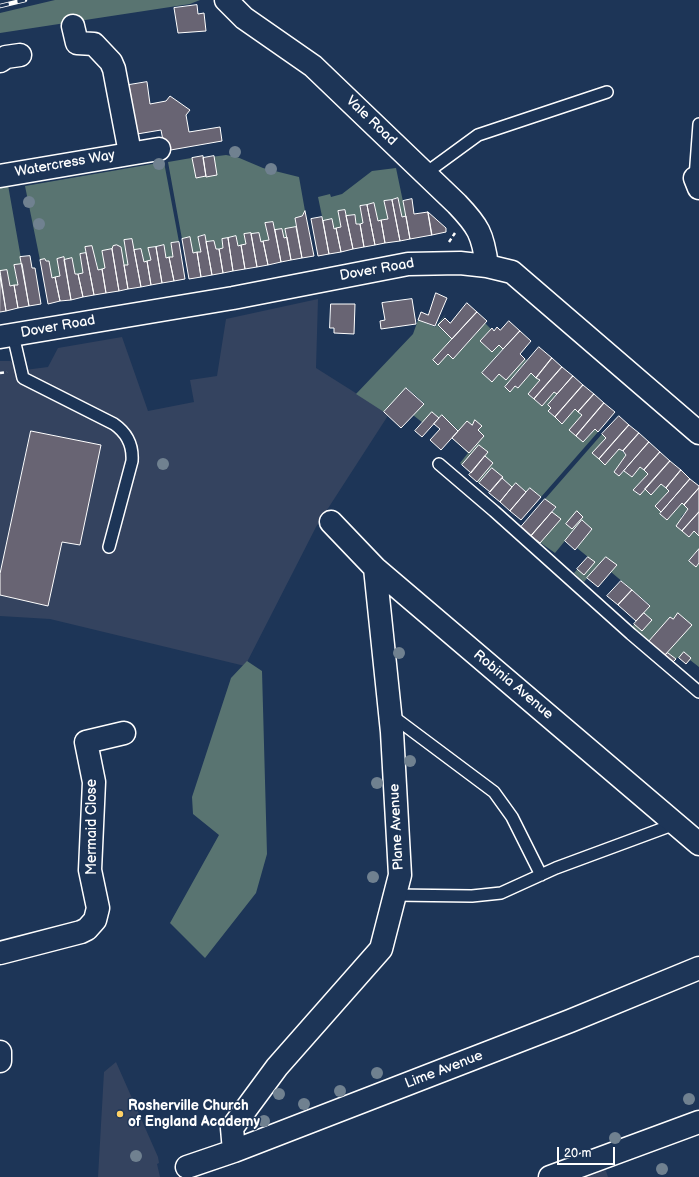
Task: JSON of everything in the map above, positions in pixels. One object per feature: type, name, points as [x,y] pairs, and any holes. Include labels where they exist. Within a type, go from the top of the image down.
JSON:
[{"type":"street","name":"Vale Road","points":[[226,0],[244,18],[313,66],[426,173],[476,225],[483,241],[487,266]]},
{"type":"street","name":"Watercress Way","points":[[73,26],[77,43],[94,44],[113,66],[130,153]]},
{"type":"street","name":"Watercress Way","points":[[0,176],[159,148]]},
{"type":"street","name":"Dover Road","points":[[6,336],[233,298],[400,265],[448,262],[487,266],[512,272],[699,433]]},
{"type":"street","name":"Robinia Avenue","points":[[331,522],[375,568],[699,844]]},
{"type":"street","name":"Plane Avenue","points":[[234,1151],[232,1128],[277,1066],[382,949],[400,875],[390,715],[375,568]]},
{"type":"street","name":"Mermaid Close","points":[[0,953],[81,932],[88,929],[96,918],[98,908],[91,879],[90,862],[94,782],[82,736],[124,733]]},
{"type":"street","name":"Lime Avenue","points":[[187,1166],[234,1151],[570,1021],[699,968]]},
{"type":"street","points":[[0,1052],[0,1061]]},
{"type":"street","points":[[550,1177],[699,1122]]},
{"type":"lane","points":[[426,173],[478,135],[607,92]]},
{"type":"lane","points":[[697,183],[699,124]]},
{"type":"lane","points":[[6,336],[23,378],[114,424],[121,430],[129,441],[132,451],[132,461],[109,547]]},
{"type":"lane","points":[[438,464],[494,511],[619,624],[699,692]]},
{"type":"lane","points":[[390,715],[494,792],[512,817],[541,875]]},
{"type":"lane","points":[[394,895],[490,895],[511,889],[541,875],[675,824]]},
{"type":"path","points":[[446,244],[452,239],[455,229]]},
{"type":"shaded area","points":[[318,299],[316,368],[389,414],[316,527],[245,666],[50,619],[0,616],[0,361],[11,361],[17,371],[48,367],[58,348],[122,337],[148,411],[194,402],[190,380],[217,376],[226,319]]},
{"type":"shaded area","name":"Rosherville Church of England Academy","points":[[116,1062],[158,1157],[159,1163],[157,1164],[160,1177],[98,1177],[104,1072]]},
{"type":"shaded area","points":[[605,1168],[608,1177],[580,1177]]},
{"type":"green space","points":[[55,0],[200,0],[190,4],[0,33],[0,13]]},
{"type":"green space","points":[[226,155],[237,157],[263,168],[299,177],[305,211],[302,216],[295,218],[296,227],[285,229],[287,237],[284,238],[282,229],[275,230],[273,222],[265,223],[269,240],[261,242],[259,233],[251,234],[246,244],[238,246],[236,236],[222,239],[223,248],[216,249],[214,241],[206,242],[205,235],[198,236],[201,252],[193,253],[190,238],[182,239],[168,162],[203,156],[203,158]]},
{"type":"green space","points":[[164,162],[179,242],[171,243],[173,257],[166,258],[164,245],[149,248],[151,260],[144,262],[141,249],[134,250],[132,239],[124,240],[128,265],[124,265],[121,248],[113,246],[105,268],[98,270],[96,259],[86,253],[80,254],[83,273],[75,274],[72,258],[64,260],[64,257],[57,259],[60,276],[52,278],[49,261],[40,260],[25,186]]},
{"type":"green space","points":[[396,168],[406,216],[402,217],[398,198],[384,201],[388,219],[378,221],[374,203],[360,206],[363,223],[356,224],[355,215],[346,216],[345,210],[338,211],[341,227],[334,229],[332,219],[323,221],[318,197],[330,194],[331,197],[342,194],[372,171]]},
{"type":"green space","points":[[8,185],[22,264],[14,266],[18,285],[10,286],[7,270],[0,271],[0,186]]},
{"type":"green space","points":[[446,314],[438,326],[452,339],[438,364],[448,354],[453,359],[485,323],[491,329],[480,341],[492,352],[499,345],[503,349],[482,373],[492,382],[499,374],[525,359],[527,360],[505,387],[510,392],[515,386],[518,388],[531,373],[540,380],[528,394],[542,406],[554,392],[557,394],[548,405],[551,408],[548,411],[562,424],[575,409],[582,415],[570,430],[583,442],[595,429],[598,432],[541,497],[530,488],[526,492],[516,483],[512,487],[492,468],[479,483],[469,475],[471,473],[460,463],[468,453],[452,438],[458,430],[442,415],[439,418],[433,413],[423,423],[413,415],[424,403],[407,388],[384,412],[356,394],[413,334],[418,320],[435,327]]},
{"type":"green space","points":[[602,434],[606,438],[593,453],[605,464],[619,449],[626,455],[614,472],[619,476],[624,471],[632,477],[640,467],[648,474],[633,490],[639,495],[645,489],[652,494],[661,484],[669,491],[655,506],[661,512],[660,514],[667,520],[682,503],[688,509],[681,517],[689,537],[694,531],[699,536],[699,549],[689,561],[696,566],[699,563],[699,667],[690,660],[686,664],[678,657],[672,663],[631,628],[650,605],[611,572],[616,565],[606,557],[584,582],[574,573],[588,557],[577,548],[592,529],[582,520],[555,553],[531,536],[556,508],[545,499]]},
{"type":"green space","points":[[247,661],[262,671],[267,854],[256,893],[205,958],[170,923],[219,835],[193,814],[192,797],[231,678]]},
{"type":"building","points":[[197,5],[198,14],[204,13],[206,31],[178,33],[174,8]]},
{"type":"building","points":[[147,82],[150,104],[166,101],[170,96],[190,110],[186,115],[189,132],[220,127],[222,141],[165,151],[161,130],[137,134],[129,85]]},
{"type":"building","points":[[203,156],[206,176],[196,178],[192,158]]},
{"type":"building","points":[[214,156],[217,175],[206,177],[203,158]]},
{"type":"building","points":[[398,198],[402,217],[406,216],[410,239],[400,241],[392,200]]},
{"type":"building","points":[[412,199],[414,214],[428,212],[432,235],[410,239],[403,201]]},
{"type":"building","points":[[392,200],[400,241],[385,243],[381,220],[388,219],[384,201]]},
{"type":"building","points":[[374,203],[378,221],[381,220],[385,243],[375,245],[367,205]]},
{"type":"building","points":[[367,205],[375,245],[364,247],[360,224],[363,223],[360,206]]},
{"type":"building","points":[[345,210],[353,249],[341,252],[336,228],[341,227],[338,211]]},
{"type":"building","points":[[305,211],[314,256],[302,258],[295,218],[302,216]]},
{"type":"building","points":[[428,212],[446,228],[446,232],[432,235]]},
{"type":"building","points":[[355,215],[356,224],[360,224],[364,247],[353,249],[346,216]]},
{"type":"building","points":[[322,217],[329,254],[318,256],[311,219]]},
{"type":"building","points":[[332,219],[334,229],[336,228],[341,252],[329,254],[323,221]]},
{"type":"building","points":[[273,222],[281,262],[268,265],[263,241],[269,240],[265,223]]},
{"type":"building","points":[[296,227],[302,258],[291,260],[285,229]]},
{"type":"building","points":[[282,229],[284,238],[287,237],[291,260],[281,262],[275,230]]},
{"type":"building","points":[[251,233],[257,267],[245,269],[241,245],[246,244],[244,234]]},
{"type":"building","points":[[259,233],[261,242],[263,241],[268,265],[257,267],[251,234]]},
{"type":"building","points":[[205,235],[212,275],[201,277],[197,252],[201,252],[198,237]]},
{"type":"building","points":[[236,236],[238,246],[241,245],[245,269],[233,271],[228,238]]},
{"type":"building","points":[[190,237],[193,253],[197,252],[201,277],[189,279],[182,239]]},
{"type":"building","points":[[228,238],[233,271],[223,273],[219,249],[223,248],[222,239]]},
{"type":"building","points":[[132,239],[141,287],[128,289],[124,265],[128,265],[124,240]]},
{"type":"building","points":[[214,241],[216,249],[219,249],[223,273],[212,275],[206,242]]},
{"type":"building","points":[[179,242],[185,279],[174,281],[169,257],[173,257],[171,243]]},
{"type":"building","points":[[117,245],[121,247],[128,289],[119,291],[112,249],[113,246]]},
{"type":"building","points":[[164,245],[166,258],[169,257],[174,281],[162,283],[156,247]]},
{"type":"building","points":[[92,246],[98,270],[102,269],[106,293],[94,295],[85,247]]},
{"type":"building","points":[[156,247],[162,283],[151,285],[147,261],[151,260],[148,248]]},
{"type":"building","points":[[112,249],[119,291],[106,293],[102,269],[105,268],[102,251]]},
{"type":"building","points":[[141,249],[144,262],[147,261],[151,285],[141,287],[134,250]]},
{"type":"building","points":[[86,253],[94,295],[83,297],[78,274],[83,273],[80,254]]},
{"type":"building","points":[[30,256],[32,268],[35,268],[41,304],[29,306],[20,257]]},
{"type":"building","points":[[64,257],[71,300],[60,301],[55,277],[60,276],[57,259]]},
{"type":"building","points":[[72,258],[75,274],[78,274],[83,297],[71,300],[64,260]]},
{"type":"building","points":[[45,259],[46,261],[49,261],[52,278],[55,277],[60,301],[48,304],[40,260]]},
{"type":"building","points":[[22,264],[29,306],[18,308],[14,285],[18,285],[14,265]]},
{"type":"building","points":[[7,270],[10,286],[14,285],[18,308],[6,311],[0,271]]},
{"type":"building","points":[[0,276],[6,311],[0,312]]},
{"type":"building","points":[[436,293],[447,298],[435,326],[418,320],[421,312],[428,315]]},
{"type":"building","points":[[412,299],[416,324],[381,329],[380,321],[385,320],[382,303]]},
{"type":"building","points":[[467,303],[477,312],[452,339],[438,325],[445,318],[450,323]]},
{"type":"building","points":[[331,304],[355,304],[354,334],[334,333],[334,328],[330,328]]},
{"type":"building","points":[[477,312],[487,321],[453,359],[448,354],[438,365],[433,360]]},
{"type":"building","points":[[509,321],[520,331],[503,349],[499,345],[492,352],[480,341],[492,328],[494,331],[497,327],[500,330]]},
{"type":"building","points":[[520,331],[531,341],[520,354],[525,359],[506,380],[499,374],[492,382],[482,373]]},
{"type":"building","points":[[539,347],[552,358],[536,378],[531,373],[518,388],[515,386],[510,392],[505,387]]},
{"type":"building","points":[[552,358],[562,367],[534,399],[528,394],[540,380],[536,378]]},
{"type":"building","points":[[562,367],[573,376],[557,394],[554,392],[542,406],[534,399]]},
{"type":"building","points":[[573,376],[583,385],[555,417],[548,411],[551,408],[548,405]]},
{"type":"building","points":[[583,385],[594,394],[578,412],[575,409],[562,424],[555,417]]},
{"type":"building","points":[[406,388],[424,404],[401,428],[384,412]]},
{"type":"building","points":[[594,394],[604,403],[576,436],[569,430],[582,415],[578,412]]},
{"type":"building","points":[[604,403],[615,412],[598,432],[595,429],[583,442],[576,436]]},
{"type":"building","points":[[432,412],[439,418],[422,437],[415,431]]},
{"type":"building","points":[[442,415],[458,431],[441,450],[430,440],[440,429],[434,424]]},
{"type":"building","points":[[619,416],[629,425],[599,459],[592,453],[606,438],[602,434]]},
{"type":"building","points":[[475,420],[482,426],[478,430],[484,436],[469,453],[452,438],[467,421],[472,425]]},
{"type":"building","points":[[629,425],[639,433],[623,451],[619,449],[605,465],[599,459]]},
{"type":"building","points":[[31,431],[101,445],[80,545],[62,542],[48,606],[0,595],[0,574]]},
{"type":"building","points":[[639,433],[649,442],[619,476],[614,472],[626,455],[623,451]]},
{"type":"building","points":[[649,442],[660,452],[644,470],[640,467],[632,477],[624,471]]},
{"type":"building","points":[[479,445],[488,452],[471,473],[462,465]]},
{"type":"building","points":[[660,452],[670,461],[640,495],[633,490],[648,474],[644,470]]},
{"type":"building","points":[[485,456],[493,463],[477,482],[469,475]]},
{"type":"building","points":[[670,461],[681,470],[666,488],[661,484],[651,495],[645,489]]},
{"type":"building","points":[[492,468],[503,477],[490,492],[479,483]]},
{"type":"building","points":[[681,470],[690,479],[661,512],[655,506],[669,491],[666,488]]},
{"type":"building","points":[[502,478],[512,487],[500,502],[489,493]]},
{"type":"building","points":[[690,479],[699,486],[699,488],[684,505],[682,503],[667,520],[660,514]]},
{"type":"building","points":[[516,483],[526,492],[510,511],[500,502]]},
{"type":"building","points":[[530,488],[541,497],[521,520],[510,511]]},
{"type":"building","points":[[699,488],[699,512],[682,531],[676,526],[688,509],[684,505]]},
{"type":"building","points":[[545,499],[556,507],[531,536],[521,527]]},
{"type":"building","points":[[577,511],[583,517],[572,529],[566,524]]},
{"type":"building","points":[[552,512],[561,519],[540,543],[531,536]]},
{"type":"building","points":[[699,512],[699,536],[694,531],[689,537],[682,531]]},
{"type":"building","points":[[582,520],[592,529],[575,550],[565,541]]},
{"type":"building","points":[[699,549],[699,563],[696,567],[689,561]]},
{"type":"building","points":[[588,557],[595,562],[584,575],[577,569]]},
{"type":"building","points":[[606,557],[617,565],[598,587],[587,578]]},
{"type":"building","points":[[621,581],[632,590],[618,605],[607,596]]},
{"type":"building","points":[[632,590],[650,606],[636,621],[618,605]]},
{"type":"building","points":[[644,613],[652,620],[642,631],[634,624]]},
{"type":"building","points":[[678,613],[692,625],[664,656],[648,642],[670,617],[673,619]]},
{"type":"building","points":[[684,652],[691,658],[686,664],[679,658]]},
{"type":"building","points":[[668,653],[676,659],[672,663],[664,656]]},
{"type":"railway","points":[[0,6],[25,0]]},
{"type":"place","name":"Rosherville Church of England Academy","points":[[120,1114]]}]
